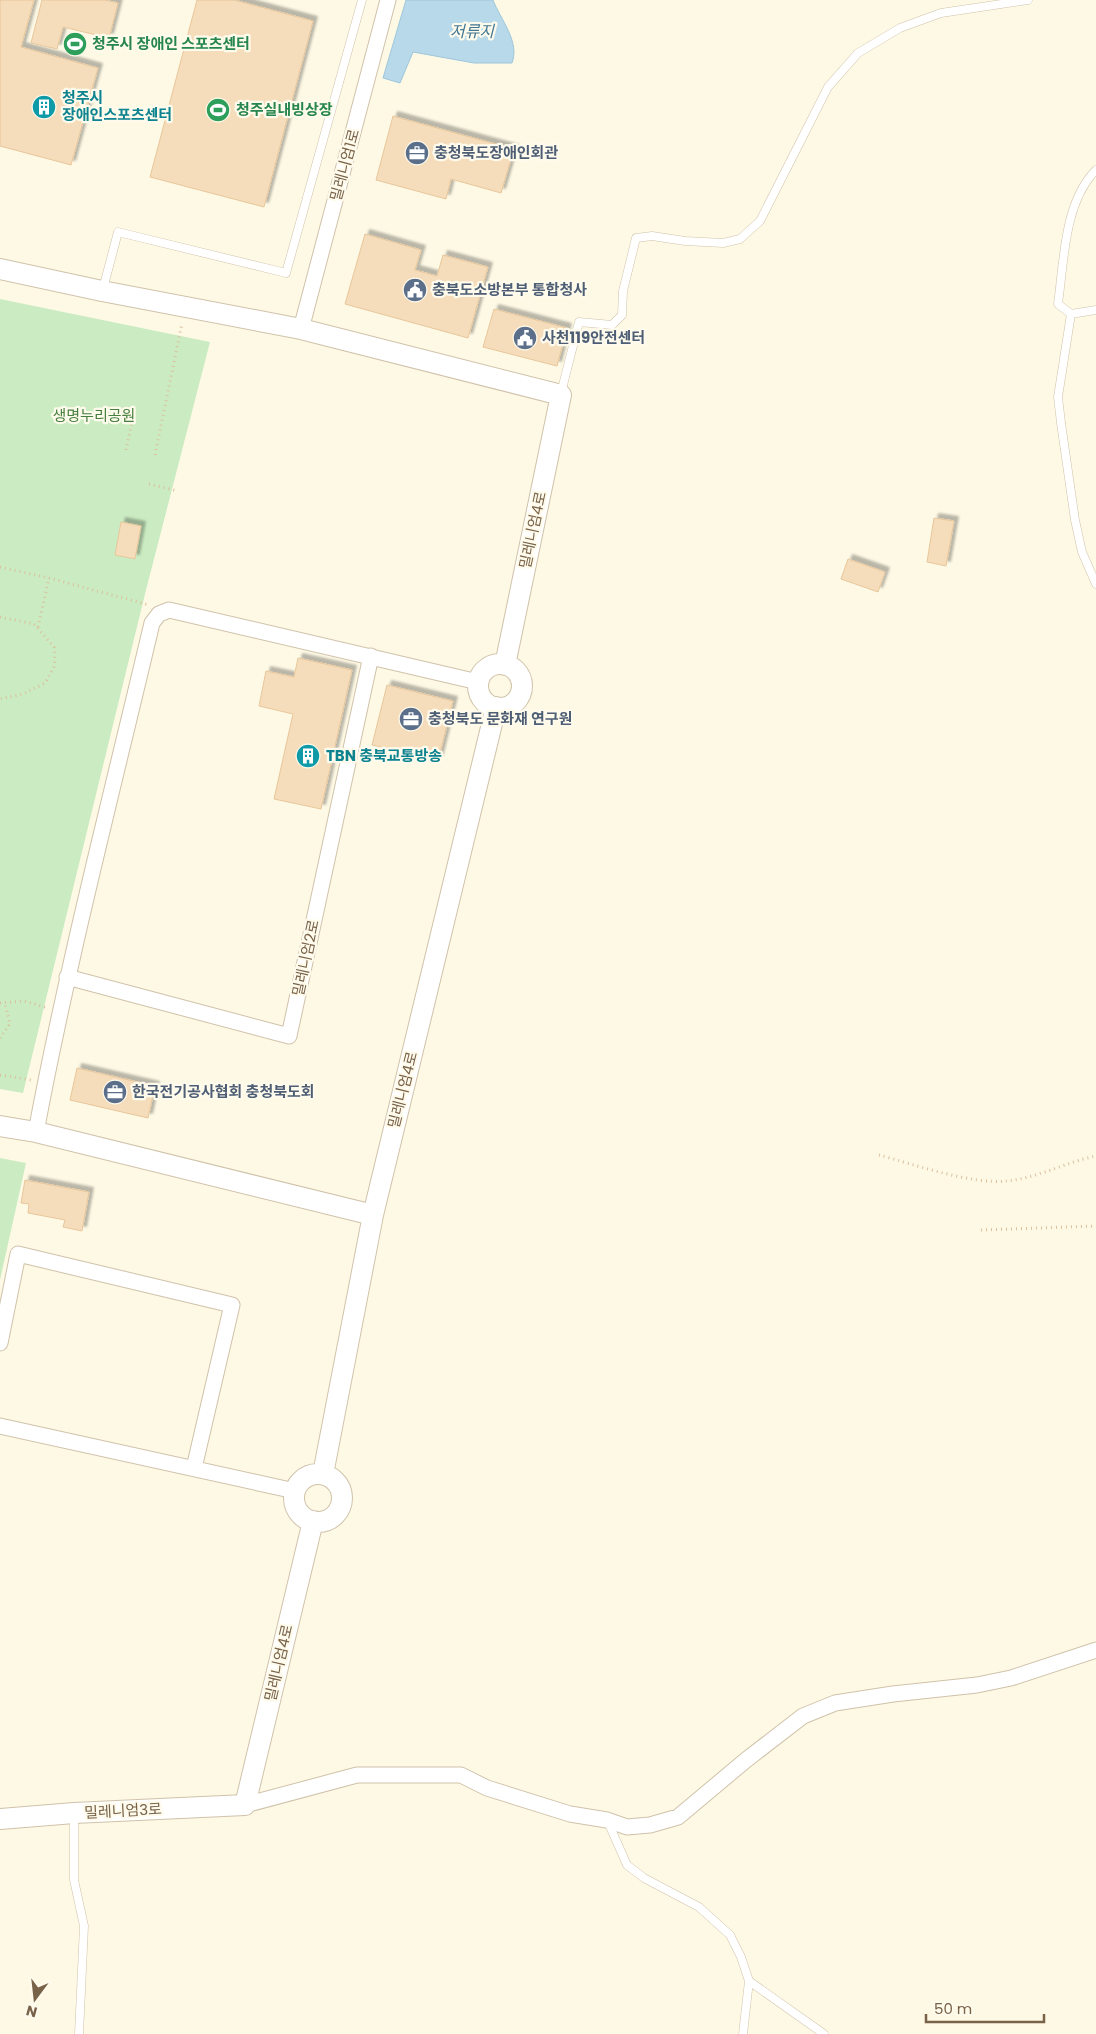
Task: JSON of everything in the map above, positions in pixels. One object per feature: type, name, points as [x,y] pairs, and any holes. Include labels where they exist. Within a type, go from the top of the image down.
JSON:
[{"type":"street","name":"밀레니엄1로","points":[[301,329],[388,0]]},
{"type":"street","points":[[0,269],[102,292],[301,329],[561,395]]},
{"type":"street","name":"밀레니엄4로","points":[[505,664],[561,395]]},
{"type":"street","points":[[36,1132],[68,977],[152,623],[159,614],[169,610],[478,682]]},
{"type":"street","name":"밀레니엄2로","points":[[68,977],[289,1036],[371,656]]},
{"type":"street","points":[[498,664],[505,664],[517,672],[521,678],[521,693],[512,704],[506,707],[496,707],[485,702],[481,696],[478,682],[485,670],[498,664]]},
{"type":"street","name":"밀레니엄4로","points":[[323,1474],[373,1214],[496,707]]},
{"type":"street","points":[[0,1126],[36,1132],[373,1214]]},
{"type":"street","points":[[0,1343],[18,1254],[232,1305],[194,1468]]},
{"type":"street","points":[[0,1426],[295,1491]]},
{"type":"street","points":[[312,1474],[323,1474],[335,1481],[340,1488],[341,1503],[338,1511],[332,1517],[325,1520],[312,1521],[298,1511],[295,1504],[295,1491],[300,1482],[306,1477],[312,1474]]},
{"type":"street","name":"밀레니엄4로","points":[[245,1805],[312,1521]]},
{"type":"street","points":[[245,1805],[356,1775],[461,1775],[487,1788],[570,1814],[607,1820],[627,1827],[650,1825],[678,1818],[746,1760],[804,1716],[835,1703],[893,1694],[977,1685],[1011,1678],[1096,1650]]},
{"type":"street","name":"밀레니엄3로","points":[[0,1819],[74,1813],[245,1805]]},
{"type":"lane","points":[[102,292],[118,232],[286,274],[362,0]]},
{"type":"lane","points":[[561,395],[578,322],[612,325],[622,316],[623,291],[636,238],[652,236],[685,241],[723,243],[740,240],[760,221],[828,87],[858,53],[900,28],[941,13],[1028,0]]},
{"type":"lane","points":[[1096,170],[1089,177],[1075,201],[1069,224],[1058,304],[1071,314],[1096,310]]},
{"type":"lane","points":[[1071,314],[1058,397],[1074,520],[1082,552],[1096,584]]},
{"type":"lane","points":[[74,1813],[74,1880],[84,1926],[79,2034]]},
{"type":"lane","points":[[607,1820],[628,1865],[644,1878],[699,1907],[730,1935],[741,1957],[749,1981],[744,2034]]},
{"type":"lane","points":[[749,1981],[824,2034]]},
{"type":"path","points":[[155,455],[185,307]]},
{"type":"path","points":[[126,450],[132,422]]},
{"type":"path","points":[[149,484],[178,491]]},
{"type":"path","points":[[0,567],[169,610]]},
{"type":"path","points":[[38,628],[49,578]]},
{"type":"path","points":[[0,617],[34,624],[54,647],[55,656],[54,666],[45,682],[34,690],[0,699]]},
{"type":"path","points":[[0,1004],[24,1001],[61,1012]]},
{"type":"path","points":[[1,1036],[10,1024],[5,1004]]},
{"type":"path","points":[[0,1075],[45,1083]]},
{"type":"path","points":[[878,1155],[946,1174],[987,1181],[1006,1182],[1096,1156]]},
{"type":"path","points":[[981,1230],[1096,1226]]},
{"type":"green space","name":"생명누리공원","points":[[0,299],[210,342],[146,590],[23,1093],[0,1089]]},
{"type":"green space","points":[[0,1158],[26,1163],[0,1280]]},
{"type":"water","name":"저류지","points":[[406,0],[493,0],[512,39],[514,55],[512,63],[474,63],[413,52],[400,83],[383,78]]},
{"type":"building","name":"청주시 장애인스포츠센터","points":[[0,0],[34,0],[21,47],[98,68],[71,165],[0,146]]},
{"type":"building","points":[[42,0],[105,0],[118,3],[109,38],[63,27],[57,49],[31,43]]},
{"type":"building","points":[[197,0],[234,0],[313,21],[264,207],[150,177]]},
{"type":"building","points":[[393,116],[514,149],[501,193],[451,179],[446,199],[376,180]]},
{"type":"building","name":"충북도소방본부 통합청사","points":[[365,234],[421,250],[415,270],[437,276],[443,255],[488,267],[468,338],[345,304]]},
{"type":"building","name":"사천119안전센터","points":[[494,309],[567,328],[557,366],[483,347]]},
{"type":"building","points":[[934,518],[954,521],[946,566],[927,562]]},
{"type":"building","points":[[121,522],[141,526],[135,559],[115,555]]},
{"type":"building","points":[[848,559],[885,572],[878,592],[841,579]]},
{"type":"building","name":"TBN 충북교통방송","points":[[298,658],[352,670],[321,809],[274,799],[293,714],[259,706],[266,671],[294,677]]},
{"type":"building","points":[[387,685],[453,701],[438,761],[372,745]]},
{"type":"building","points":[[77,1068],[155,1086],[148,1118],[70,1100]]},
{"type":"building","points":[[25,1180],[89,1192],[82,1231],[63,1227],[65,1220],[28,1213],[29,1204],[21,1203]]},
{"type":"place","name":"청주시 장애인 스포츠센터","points":[[75,44]]},
{"type":"place","name":"청주시 장애인스포츠센터","points":[[44,107]]},
{"type":"place","name":"청주실내빙상장","points":[[218,110]]},
{"type":"place","name":"충청북도장애인회관","points":[[417,153]]},
{"type":"place","name":"충북도소방본부 통합청사","points":[[415,290]]},
{"type":"place","name":"사천119안전센터","points":[[525,338]]},
{"type":"place","name":"충청북도 문화재 연구원","points":[[411,719]]},
{"type":"place","name":"TBN 충북교통방송","points":[[308,756]]},
{"type":"place","name":"한국전기공사협회 충청북도회","points":[[115,1092]]}]
